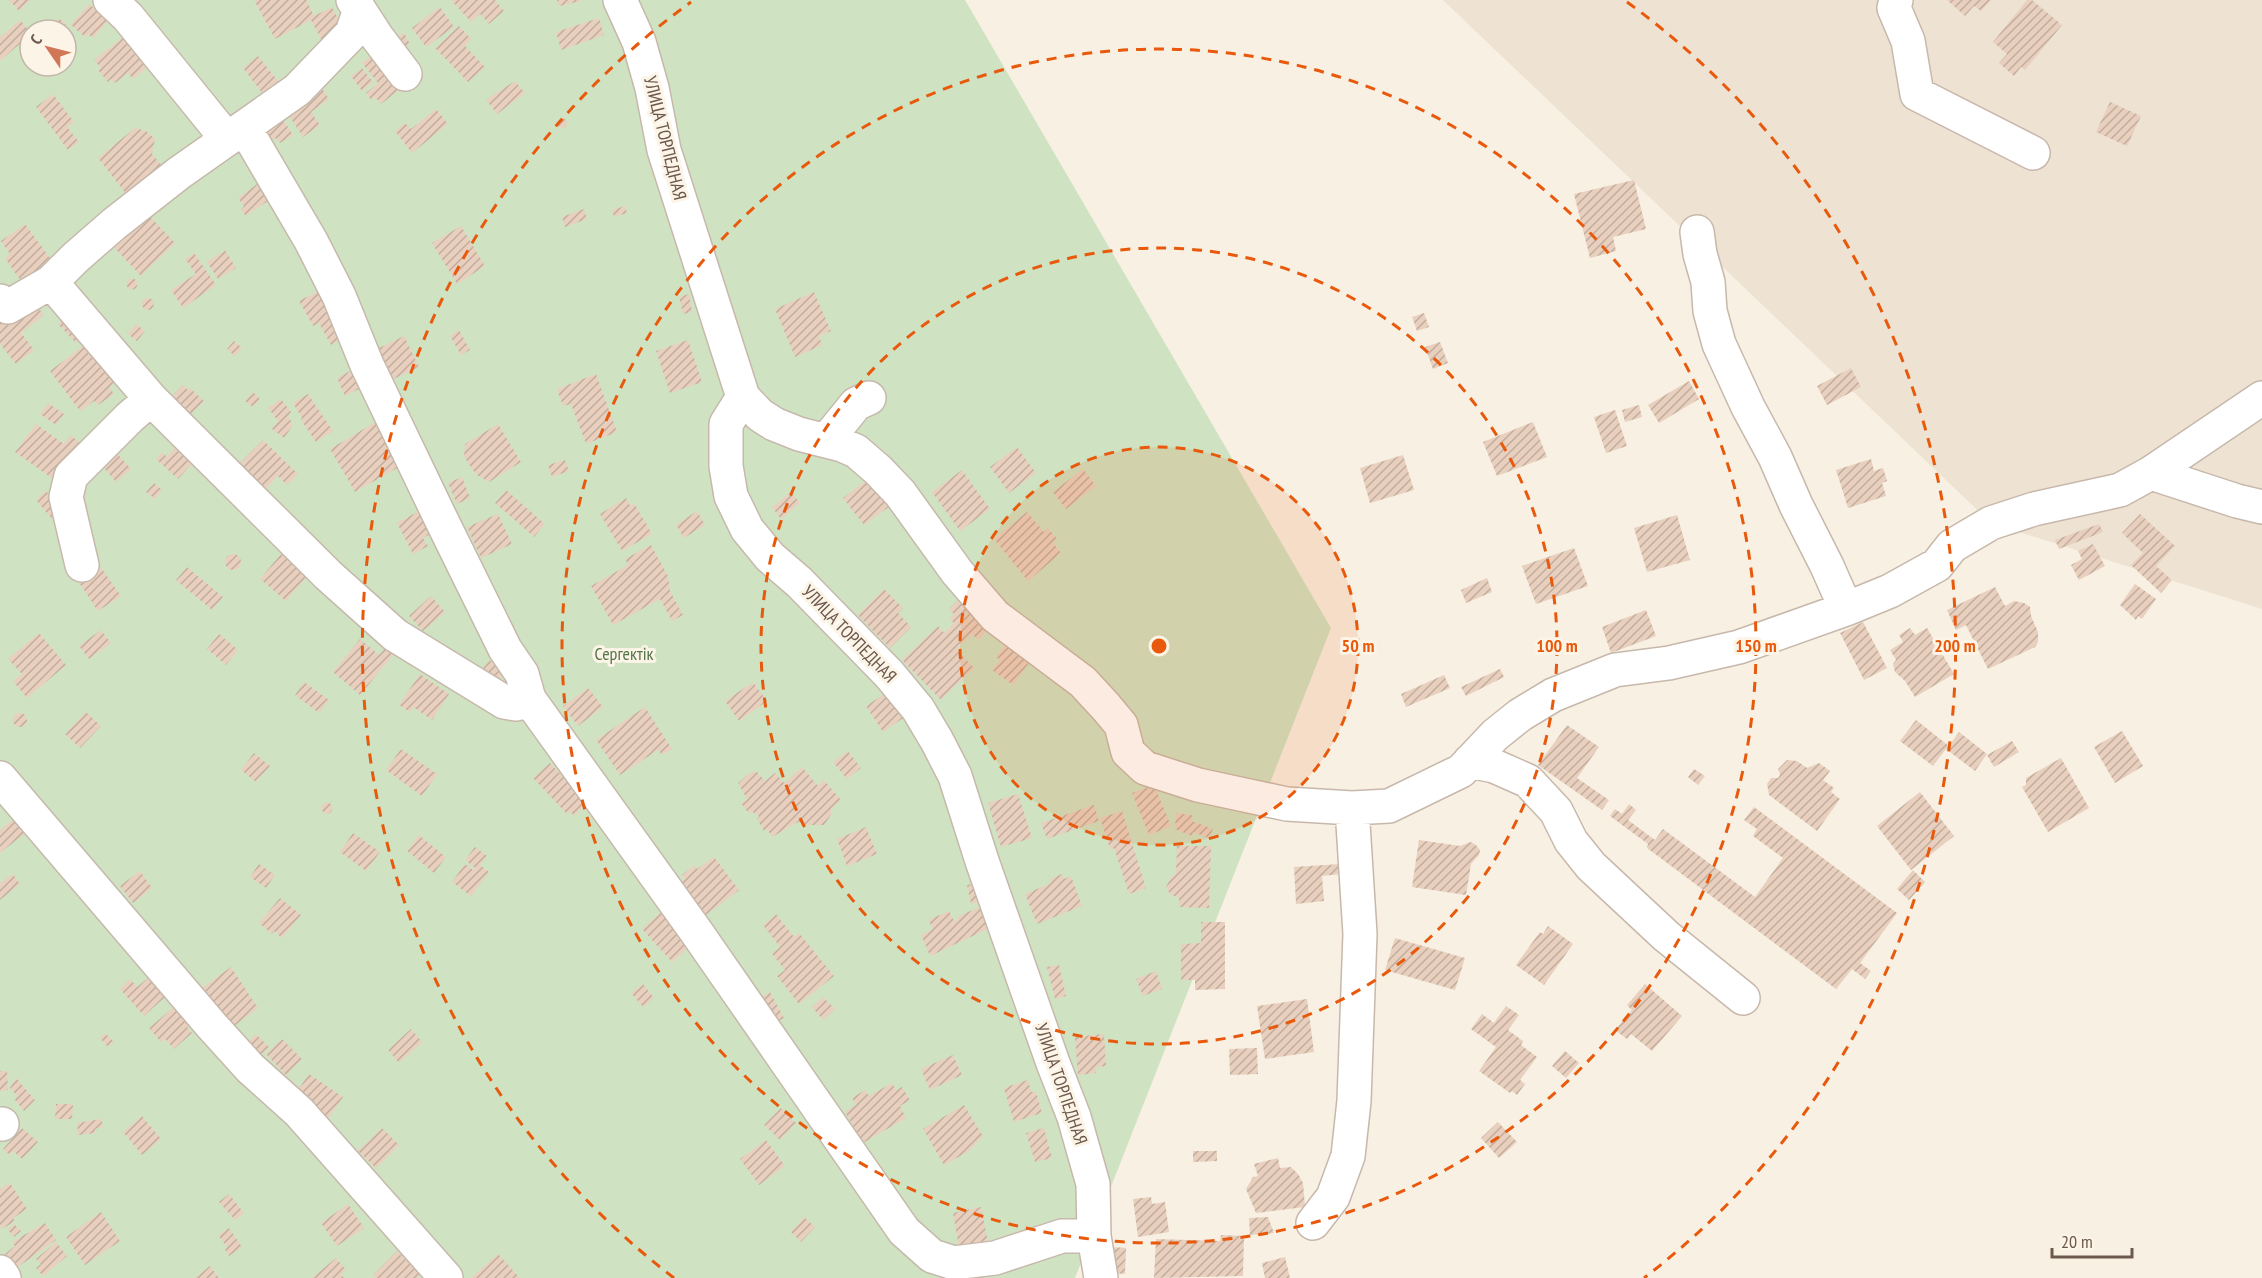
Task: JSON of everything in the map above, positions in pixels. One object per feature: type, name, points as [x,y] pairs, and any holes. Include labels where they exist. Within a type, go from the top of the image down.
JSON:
[{"type":"street","points":[[110,0],[233,134],[253,142],[311,241],[339,296],[367,365],[431,498],[505,649],[522,674],[529,699],[695,930],[876,1192],[911,1237],[932,1256],[954,1263],[994,1258],[1062,1236],[1094,1236]]},
{"type":"street","name":"УЛИЦА ТОРПЕДНАЯ","points":[[620,0],[639,42],[652,88],[664,150],[743,397],[726,424],[726,466],[732,496],[747,529],[770,557],[799,582],[889,674],[918,710],[955,776],[982,861],[1074,1117],[1093,1184],[1094,1236],[1101,1278]]},
{"type":"street","points":[[1896,0],[1894,8],[1908,41],[1917,94],[2033,153]]},
{"type":"street","points":[[0,301],[8,307],[51,282],[114,224],[233,134],[297,90],[352,33],[356,6]]},
{"type":"street","points":[[356,6],[405,75]]},
{"type":"street","points":[[1697,232],[1708,282],[1710,311],[1719,344],[1846,609]]},
{"type":"street","points":[[51,282],[151,399],[328,574],[395,634],[504,702],[516,704],[529,699]]},
{"type":"street","points":[[743,397],[760,415],[774,424],[856,451],[878,470],[900,493],[957,572],[995,616],[1083,682],[1106,707],[1121,724],[1128,752],[1145,768],[1198,785],[1287,804],[1352,808],[1389,806],[1461,771],[1495,735],[1520,715],[1554,695],[1615,670],[1669,663],[1739,646],[1846,609],[1890,591],[1960,555],[1986,547],[1995,550]]},
{"type":"street","points":[[826,441],[860,397]]},
{"type":"street","points":[[1937,565],[1952,546],[1991,523],[2034,510],[2120,490],[2151,473],[2262,398]]},
{"type":"street","points":[[82,565],[66,497],[70,476],[151,399]]},
{"type":"street","points":[[2151,473],[2262,507]]},
{"type":"street","points":[[1470,761],[1494,766],[1528,782],[1556,811],[1571,841],[1591,866],[1666,936],[1743,998]]},
{"type":"street","points":[[0,778],[212,1026],[250,1068],[299,1112],[446,1278]]},
{"type":"street","points":[[1313,1223],[1333,1197],[1348,1156],[1354,1101],[1360,934],[1352,808]]},
{"type":"street","points":[[0,1272],[4,1278]]},
{"type":"shaded area","points":[[1443,0],[2262,0],[2262,609],[1991,523]]},
{"type":"green space","name":"Сергектік","points":[[0,0],[965,0],[1331,628],[1075,1278],[0,1278]]},
{"type":"building","points":[[9,0],[30,0],[19,11]]},
{"type":"building","points":[[254,0],[306,0],[314,16],[332,7],[344,30],[322,41],[311,20],[275,39]]},
{"type":"building","points":[[451,0],[495,0],[504,11],[489,24],[480,14],[471,22]]},
{"type":"building","points":[[557,0],[581,0],[581,1],[559,6]]},
{"type":"building","points":[[1947,0],[1991,0],[1981,11],[1974,6],[1965,16]]},
{"type":"building","points":[[2027,0],[2032,0],[2062,25],[2025,70],[2021,67],[2014,76],[1999,63],[2007,54],[1993,42]]},
{"type":"building","points":[[89,4],[108,21],[93,38],[88,34],[85,37],[78,31],[77,18]]},
{"type":"building","points":[[440,7],[454,27],[426,47],[412,28]]},
{"type":"building","points":[[599,18],[604,35],[561,50],[556,32]]},
{"type":"building","points":[[18,22],[18,45],[0,61],[0,37]]},
{"type":"building","points":[[459,26],[471,39],[465,46],[485,67],[468,82],[435,48]]},
{"type":"building","points":[[404,33],[410,44],[395,51],[389,40]]},
{"type":"building","points":[[127,34],[151,64],[133,79],[128,73],[115,83],[111,79],[108,82],[98,70],[101,68],[94,60]]},
{"type":"building","points":[[376,52],[404,86],[381,104],[375,97],[371,100],[366,93],[378,83],[362,63]]},
{"type":"building","points":[[258,56],[282,86],[266,98],[243,68]]},
{"type":"building","points":[[362,68],[373,82],[362,91],[351,76]]},
{"type":"building","points":[[515,81],[525,93],[497,114],[486,100]]},
{"type":"building","points":[[319,84],[329,99],[311,112],[320,125],[303,137],[284,108]]},
{"type":"building","points":[[53,94],[74,122],[67,127],[79,142],[68,150],[36,107]]},
{"type":"building","points":[[2110,102],[2141,116],[2127,146],[2096,132]]},
{"type":"building","points":[[436,109],[448,124],[412,153],[395,131],[405,123],[411,129]]},
{"type":"building","points":[[562,118],[567,123],[562,128],[557,123]]},
{"type":"building","points":[[284,121],[293,135],[280,143],[276,138],[272,140],[265,133]]},
{"type":"building","points":[[135,128],[146,131],[155,139],[152,154],[163,167],[127,195],[98,158]]},
{"type":"building","points":[[1634,180],[1646,229],[1613,237],[1616,251],[1590,258],[1574,194]]},
{"type":"building","points":[[260,182],[272,198],[246,216],[241,210],[244,206],[238,198]]},
{"type":"building","points":[[140,206],[175,243],[141,276],[106,239]]},
{"type":"building","points":[[625,206],[627,213],[614,217],[612,210]]},
{"type":"building","points":[[584,209],[587,219],[565,227],[562,217]]},
{"type":"building","points":[[25,224],[55,265],[25,287],[5,258],[10,254],[1,241]]},
{"type":"building","points":[[461,226],[485,266],[457,284],[432,243]]},
{"type":"building","points":[[225,250],[236,268],[218,279],[207,262]]},
{"type":"building","points":[[194,253],[216,285],[183,308],[171,290],[196,274],[185,259]]},
{"type":"building","points":[[132,278],[138,284],[132,290],[126,284]]},
{"type":"building","points":[[324,288],[345,337],[331,345],[319,323],[313,326],[299,301]]},
{"type":"building","points":[[814,292],[831,331],[819,336],[822,345],[795,357],[775,309]]},
{"type":"building","points":[[689,294],[692,312],[683,314],[679,297]]},
{"type":"building","points":[[150,298],[153,299],[153,309],[146,310],[143,309],[142,302],[143,299]]},
{"type":"building","points":[[31,299],[44,315],[21,333],[34,350],[16,364],[0,344],[0,323]]},
{"type":"building","points":[[1424,313],[1429,327],[1417,331],[1412,317]]},
{"type":"building","points":[[69,314],[87,333],[76,343],[58,324]]},
{"type":"building","points":[[136,324],[145,331],[137,341],[128,334]]},
{"type":"building","points":[[459,330],[470,350],[461,355],[450,336]]},
{"type":"building","points":[[404,336],[419,367],[385,383],[375,350]]},
{"type":"building","points":[[95,337],[123,376],[109,387],[114,394],[98,405],[94,401],[80,411],[50,371]]},
{"type":"building","points":[[688,340],[702,382],[670,393],[656,351]]},
{"type":"building","points":[[234,341],[242,348],[235,356],[227,349]]},
{"type":"building","points":[[1440,342],[1448,363],[1433,369],[1425,347]]},
{"type":"building","points":[[358,367],[367,385],[345,396],[337,378]]},
{"type":"building","points":[[1851,368],[1861,387],[1827,405],[1817,386]]},
{"type":"building","points":[[596,374],[617,432],[586,444],[571,404],[563,406],[557,389]]},
{"type":"building","points":[[1689,381],[1699,399],[1659,423],[1648,405]]},
{"type":"building","points":[[183,385],[188,390],[190,388],[204,401],[190,415],[171,397]]},
{"type":"building","points":[[253,392],[260,399],[253,407],[245,401]]},
{"type":"building","points":[[308,394],[333,431],[316,442],[293,403]]},
{"type":"building","points":[[281,399],[291,412],[288,416],[293,425],[284,438],[272,429],[278,421],[268,408]]},
{"type":"building","points":[[48,403],[64,414],[56,425],[40,414]]},
{"type":"building","points":[[1639,405],[1642,417],[1625,422],[1622,410]]},
{"type":"building","points":[[1615,410],[1627,446],[1606,453],[1594,417]]},
{"type":"building","points":[[379,420],[404,464],[355,492],[330,449]]},
{"type":"building","points":[[1533,422],[1547,457],[1497,476],[1483,442]]},
{"type":"building","points":[[36,424],[64,444],[70,435],[86,447],[70,455],[53,479],[15,452]]},
{"type":"building","points":[[498,424],[521,462],[489,482],[477,475],[469,465],[464,456],[465,444]]},
{"type":"building","points":[[263,440],[298,474],[287,485],[278,476],[265,489],[239,464]]},
{"type":"building","points":[[179,443],[196,459],[178,479],[156,459],[162,452],[167,457]]},
{"type":"building","points":[[1017,447],[1036,473],[1009,493],[990,467]]},
{"type":"building","points":[[112,448],[131,469],[116,482],[98,461]]},
{"type":"building","points":[[1403,455],[1414,490],[1370,503],[1360,468]]},
{"type":"building","points":[[1871,459],[1874,471],[1883,468],[1887,481],[1882,483],[1886,496],[1848,508],[1836,470]]},
{"type":"building","points":[[565,460],[569,471],[552,477],[548,465]]},
{"type":"building","points":[[1083,469],[1096,486],[1066,509],[1053,492]]},
{"type":"building","points":[[962,470],[990,509],[960,531],[932,492]]},
{"type":"building","points":[[462,477],[470,498],[457,504],[448,483]]},
{"type":"building","points":[[868,479],[890,506],[864,525],[843,498]]},
{"type":"building","points":[[154,483],[162,490],[155,499],[146,492]]},
{"type":"building","points":[[506,490],[545,524],[534,537],[495,503]]},
{"type":"building","points":[[46,491],[62,510],[52,519],[36,500]]},
{"type":"building","points":[[791,492],[800,503],[781,519],[772,507]]},
{"type":"building","points":[[626,498],[630,506],[634,503],[652,534],[622,551],[600,514]]},
{"type":"building","points":[[426,507],[438,530],[423,538],[428,546],[413,554],[397,523]]},
{"type":"building","points":[[697,511],[705,525],[684,538],[676,525]]},
{"type":"building","points":[[1027,512],[1044,532],[1048,528],[1057,539],[1053,543],[1061,553],[1028,581],[994,539]]},
{"type":"building","points":[[498,514],[512,544],[481,558],[467,527]]},
{"type":"building","points":[[2140,514],[2175,546],[2156,566],[2172,580],[2161,593],[2131,565],[2143,553],[2122,533]]},
{"type":"building","points":[[1677,515],[1690,560],[1647,572],[1634,528]]},
{"type":"building","points":[[2099,524],[2103,532],[2059,549],[2055,540]]},
{"type":"building","points":[[2093,544],[2105,566],[2079,580],[2071,565],[2082,559],[2078,551]]},
{"type":"building","points":[[651,545],[668,576],[670,591],[683,615],[672,621],[660,599],[613,625],[591,586],[628,565],[625,559]]},
{"type":"building","points":[[1574,548],[1588,586],[1536,604],[1522,566]]},
{"type":"building","points":[[233,554],[241,562],[233,570],[225,562]]},
{"type":"building","points":[[281,554],[307,576],[286,601],[260,579]]},
{"type":"building","points":[[100,566],[121,596],[98,611],[78,581]]},
{"type":"building","points":[[187,567],[223,597],[212,610],[176,580]]},
{"type":"building","points":[[1487,578],[1492,592],[1466,603],[1461,590]]},
{"type":"building","points":[[2135,584],[2156,599],[2142,619],[2138,616],[2136,620],[2120,605]]},
{"type":"building","points":[[1995,587],[2005,606],[2014,601],[2030,607],[2038,632],[2038,642],[2035,647],[1988,669],[1966,625],[1956,630],[1947,610]]},
{"type":"building","points":[[884,589],[903,608],[898,613],[911,627],[890,648],[858,615]]},
{"type":"building","points":[[963,595],[992,625],[978,640],[972,634],[960,644],[957,650],[974,668],[941,700],[902,660],[938,626],[944,633],[954,623],[949,619],[954,614],[949,609]]},
{"type":"building","points":[[431,596],[445,612],[423,631],[409,616]]},
{"type":"building","points":[[1646,610],[1656,636],[1611,653],[1602,627]]},
{"type":"building","points":[[1863,622],[1887,668],[1864,680],[1840,633]]},
{"type":"building","points":[[1910,628],[1915,635],[1927,628],[1954,674],[1915,697],[1905,681],[1895,672],[1893,664],[1896,660],[1890,650],[1903,642],[1899,635]]},
{"type":"building","points":[[101,630],[111,643],[89,659],[79,646]]},
{"type":"building","points":[[39,633],[66,665],[27,698],[13,681],[22,674],[8,659]]},
{"type":"building","points":[[219,634],[238,650],[226,665],[207,649]]},
{"type":"building","points":[[360,639],[379,655],[390,643],[398,649],[360,695],[333,672]]},
{"type":"building","points":[[1007,642],[1031,660],[1013,685],[992,670],[1000,660],[996,657]]},
{"type":"building","points":[[489,660],[505,671],[494,685],[479,674]]},
{"type":"building","points":[[1500,669],[1504,677],[1466,696],[1461,687]]},
{"type":"building","points":[[420,674],[449,694],[432,720],[413,707],[410,712],[399,705]]},
{"type":"building","points":[[1444,675],[1450,688],[1406,707],[1401,694]]},
{"type":"building","points":[[304,682],[329,700],[319,713],[295,695]]},
{"type":"building","points":[[753,682],[767,701],[739,721],[725,701]]},
{"type":"building","points":[[588,688],[603,707],[578,726],[563,706]]},
{"type":"building","points":[[889,691],[906,716],[883,732],[866,706]]},
{"type":"building","points":[[645,707],[672,749],[662,755],[658,750],[620,775],[596,740]]},
{"type":"building","points":[[86,712],[101,726],[80,748],[65,734]]},
{"type":"building","points":[[20,713],[25,715],[27,720],[25,725],[20,727],[15,725],[13,720],[15,715]]},
{"type":"building","points":[[1916,720],[1949,746],[1959,732],[1987,754],[1975,771],[1946,749],[1933,766],[1900,741]]},
{"type":"building","points":[[1567,725],[1599,747],[1577,778],[1609,800],[1602,810],[1538,765]]},
{"type":"building","points":[[2122,731],[2143,766],[2115,783],[2094,747]]},
{"type":"building","points":[[2012,741],[2019,752],[1994,767],[1987,755]]},
{"type":"building","points":[[401,749],[437,774],[422,796],[386,770]]},
{"type":"building","points":[[848,751],[861,768],[847,779],[833,762]]},
{"type":"building","points":[[254,753],[270,766],[256,782],[241,770]]},
{"type":"building","points":[[2061,758],[2089,808],[2048,832],[2022,787],[2026,785],[2026,778]]},
{"type":"building","points":[[1787,760],[1797,761],[1807,768],[1819,763],[1830,771],[1823,780],[1834,788],[1831,792],[1840,799],[1817,831],[1769,795],[1767,784],[1771,778],[1778,778],[1780,775],[1778,769]]},
{"type":"building","points":[[550,763],[587,803],[574,816],[570,811],[567,814],[533,778]]},
{"type":"building","points":[[802,767],[818,786],[824,780],[841,800],[831,809],[831,815],[824,825],[805,825],[798,822],[772,837],[767,829],[764,831],[757,819],[759,816],[751,811],[749,814],[741,803],[747,799],[738,783],[751,772],[757,772],[765,781],[775,773],[784,783]]},
{"type":"building","points":[[1694,769],[1705,776],[1698,785],[1688,777]]},
{"type":"building","points":[[1154,785],[1171,826],[1149,835],[1132,793]]},
{"type":"building","points":[[1920,792],[1954,836],[1911,870],[1877,826]]},
{"type":"building","points":[[1018,794],[1032,838],[1001,847],[988,803]]},
{"type":"building","points":[[327,803],[331,804],[331,812],[327,813],[323,812],[322,808],[323,804]]},
{"type":"building","points":[[1629,804],[1636,810],[1628,820],[1655,840],[1663,829],[1755,897],[1783,858],[1753,836],[1757,829],[1744,820],[1754,807],[1897,913],[1860,963],[1871,971],[1865,979],[1852,969],[1836,989],[1647,848],[1648,844],[1610,816],[1615,809],[1622,814]]},
{"type":"building","points":[[1094,805],[1099,821],[1047,839],[1041,823]]},
{"type":"building","points":[[1122,811],[1146,888],[1129,894],[1114,848],[1110,849],[1100,818]]},
{"type":"building","points":[[23,812],[34,826],[0,853],[0,830]]},
{"type":"building","points":[[1176,813],[1192,815],[1192,821],[1213,829],[1209,838],[1193,832],[1192,836],[1175,829]]},
{"type":"building","points":[[866,827],[877,854],[847,866],[837,839]]},
{"type":"building","points":[[353,833],[380,852],[366,871],[340,852]]},
{"type":"building","points":[[419,835],[446,857],[434,873],[407,851]]},
{"type":"building","points":[[1419,840],[1460,846],[1471,842],[1477,846],[1480,850],[1479,855],[1471,864],[1466,895],[1412,887]]},
{"type":"building","points":[[1177,846],[1211,846],[1209,908],[1179,907],[1179,898],[1170,894],[1166,887],[1176,873]]},
{"type":"building","points":[[475,847],[487,856],[480,865],[489,872],[471,896],[452,882],[465,864],[473,870],[475,868],[465,860]]},
{"type":"building","points":[[714,857],[739,890],[706,915],[681,882],[685,879],[682,875],[695,865],[697,869]]},
{"type":"building","points":[[259,864],[275,875],[266,888],[250,877]]},
{"type":"building","points":[[1340,864],[1341,874],[1322,876],[1324,901],[1296,904],[1294,867]]},
{"type":"building","points":[[1913,870],[1925,882],[1909,900],[1897,889]]},
{"type":"building","points":[[140,871],[152,888],[133,903],[120,886]]},
{"type":"building","points":[[13,874],[20,884],[0,900],[0,883]]},
{"type":"building","points":[[1062,874],[1064,879],[1071,876],[1082,906],[1037,924],[1025,894],[1051,883],[1050,879]]},
{"type":"building","points":[[977,883],[981,901],[971,904],[967,885]]},
{"type":"building","points":[[280,898],[301,915],[282,938],[274,931],[272,934],[259,923]]},
{"type":"building","points":[[986,904],[996,925],[930,956],[921,935],[933,929],[928,920],[949,911],[954,921],[958,920],[957,917]]},
{"type":"building","points":[[661,912],[690,946],[672,962],[642,929]]},
{"type":"building","points":[[776,914],[794,937],[799,933],[834,976],[799,1004],[777,976],[785,970],[772,954],[780,947],[763,925]]},
{"type":"building","points":[[1201,922],[1225,922],[1225,989],[1195,990],[1195,980],[1181,980],[1181,944],[1201,943]]},
{"type":"building","points":[[1548,926],[1573,944],[1544,985],[1516,965],[1540,932],[1543,934]]},
{"type":"building","points":[[1395,938],[1465,958],[1455,990],[1385,970]]},
{"type":"building","points":[[1059,965],[1066,996],[1055,999],[1047,967]]},
{"type":"building","points":[[231,967],[258,1008],[233,1027],[218,1007],[213,1011],[198,991]]},
{"type":"building","points":[[1156,971],[1162,989],[1143,996],[1136,979]]},
{"type":"building","points":[[148,978],[165,997],[144,1016],[120,989],[130,979],[137,987]]},
{"type":"building","points":[[643,984],[654,998],[643,1007],[631,993]]},
{"type":"building","points":[[1645,984],[1682,1016],[1652,1051],[1631,1034],[1627,1039],[1615,1030],[1632,1010],[1627,1005]]},
{"type":"building","points":[[770,992],[784,1018],[772,1025],[758,999]]},
{"type":"building","points":[[823,997],[835,1009],[823,1020],[812,1007]]},
{"type":"building","points":[[1307,999],[1314,1052],[1265,1059],[1257,1006]]},
{"type":"building","points":[[179,1003],[194,1021],[187,1027],[192,1033],[174,1049],[165,1039],[161,1042],[149,1028]]},
{"type":"building","points":[[1506,1006],[1519,1015],[1508,1030],[1523,1041],[1521,1045],[1537,1057],[1520,1080],[1525,1084],[1517,1095],[1512,1091],[1510,1093],[1479,1071],[1496,1047],[1471,1029],[1482,1014],[1494,1023]]},
{"type":"building","points":[[411,1029],[422,1042],[399,1063],[388,1050]]},
{"type":"building","points":[[105,1033],[114,1042],[108,1047],[100,1038]]},
{"type":"building","points":[[256,1034],[269,1047],[260,1056],[247,1043]]},
{"type":"building","points":[[1104,1034],[1106,1066],[1096,1067],[1096,1073],[1078,1075],[1075,1037]]},
{"type":"building","points":[[282,1039],[302,1059],[286,1075],[266,1054]]},
{"type":"building","points":[[1257,1048],[1258,1074],[1230,1075],[1229,1049]]},
{"type":"building","points":[[1565,1051],[1579,1063],[1566,1078],[1552,1066]]},
{"type":"building","points":[[953,1055],[962,1075],[930,1090],[921,1069]]},
{"type":"building","points":[[0,1071],[7,1071],[8,1090],[0,1091]]},
{"type":"building","points":[[309,1074],[343,1097],[327,1120],[293,1097]]},
{"type":"building","points":[[16,1078],[35,1100],[24,1111],[15,1100],[17,1096],[10,1088]]},
{"type":"building","points":[[1028,1080],[1031,1092],[1036,1092],[1042,1113],[1014,1122],[1004,1088]]},
{"type":"building","points":[[892,1083],[896,1090],[902,1087],[910,1100],[900,1106],[906,1118],[863,1143],[845,1112],[856,1105],[852,1098],[865,1090],[869,1096]]},
{"type":"building","points":[[56,1104],[73,1104],[72,1119],[55,1119]]},
{"type":"building","points":[[964,1105],[983,1136],[969,1151],[944,1165],[923,1129]]},
{"type":"building","points":[[781,1108],[796,1123],[780,1140],[764,1125]]},
{"type":"building","points":[[142,1116],[161,1139],[142,1155],[123,1132]]},
{"type":"building","points":[[101,1119],[103,1127],[95,1129],[95,1133],[78,1135],[77,1123]]},
{"type":"building","points":[[1498,1122],[1517,1142],[1499,1158],[1481,1138]]},
{"type":"building","points":[[22,1128],[38,1142],[22,1159],[13,1151],[10,1155],[3,1149]]},
{"type":"building","points":[[382,1128],[399,1145],[376,1168],[358,1151]]},
{"type":"building","points":[[1044,1128],[1052,1158],[1035,1162],[1026,1133]]},
{"type":"building","points":[[766,1140],[785,1166],[759,1185],[740,1159]]},
{"type":"building","points":[[1193,1151],[1217,1151],[1217,1161],[1193,1162]]},
{"type":"building","points":[[1278,1158],[1280,1168],[1291,1167],[1303,1183],[1305,1207],[1256,1213],[1246,1189],[1253,1177],[1258,1176],[1254,1164]]},
{"type":"building","points":[[10,1183],[27,1209],[13,1218],[15,1221],[2,1229],[0,1226],[0,1189]]},
{"type":"building","points":[[229,1194],[244,1213],[235,1220],[219,1202]]},
{"type":"building","points":[[1151,1197],[1152,1204],[1165,1202],[1169,1232],[1138,1237],[1133,1199]]},
{"type":"building","points":[[348,1204],[364,1228],[337,1246],[321,1223]]},
{"type":"building","points":[[981,1207],[988,1242],[959,1248],[953,1213]]},
{"type":"building","points":[[101,1212],[120,1241],[85,1265],[66,1237]]},
{"type":"building","points":[[804,1217],[815,1227],[801,1242],[791,1232]]},
{"type":"building","points":[[1268,1217],[1274,1233],[1250,1235],[1249,1218]]},
{"type":"building","points":[[45,1223],[56,1240],[15,1269],[5,1254],[15,1246],[12,1242]]},
{"type":"building","points":[[14,1224],[21,1231],[14,1237],[8,1230]]},
{"type":"building","points":[[229,1228],[242,1247],[229,1256],[225,1250],[227,1247],[218,1235]]},
{"type":"building","points":[[1221,1235],[1244,1236],[1243,1276],[1154,1278],[1156,1239],[1220,1241]]},
{"type":"building","points":[[56,1242],[67,1256],[43,1276],[36,1268],[41,1264],[36,1259]]},
{"type":"building","points":[[1113,1247],[1126,1248],[1125,1274],[1111,1273]]},
{"type":"building","points":[[397,1251],[420,1275],[417,1278],[376,1278],[373,1275]]},
{"type":"building","points":[[498,1254],[520,1278],[471,1278]]},
{"type":"building","points":[[1285,1257],[1290,1278],[1265,1278],[1262,1263]]},
{"type":"building","points":[[336,1258],[346,1270],[341,1274],[344,1278],[312,1278]]},
{"type":"building","points":[[210,1266],[219,1278],[195,1278]]}]
